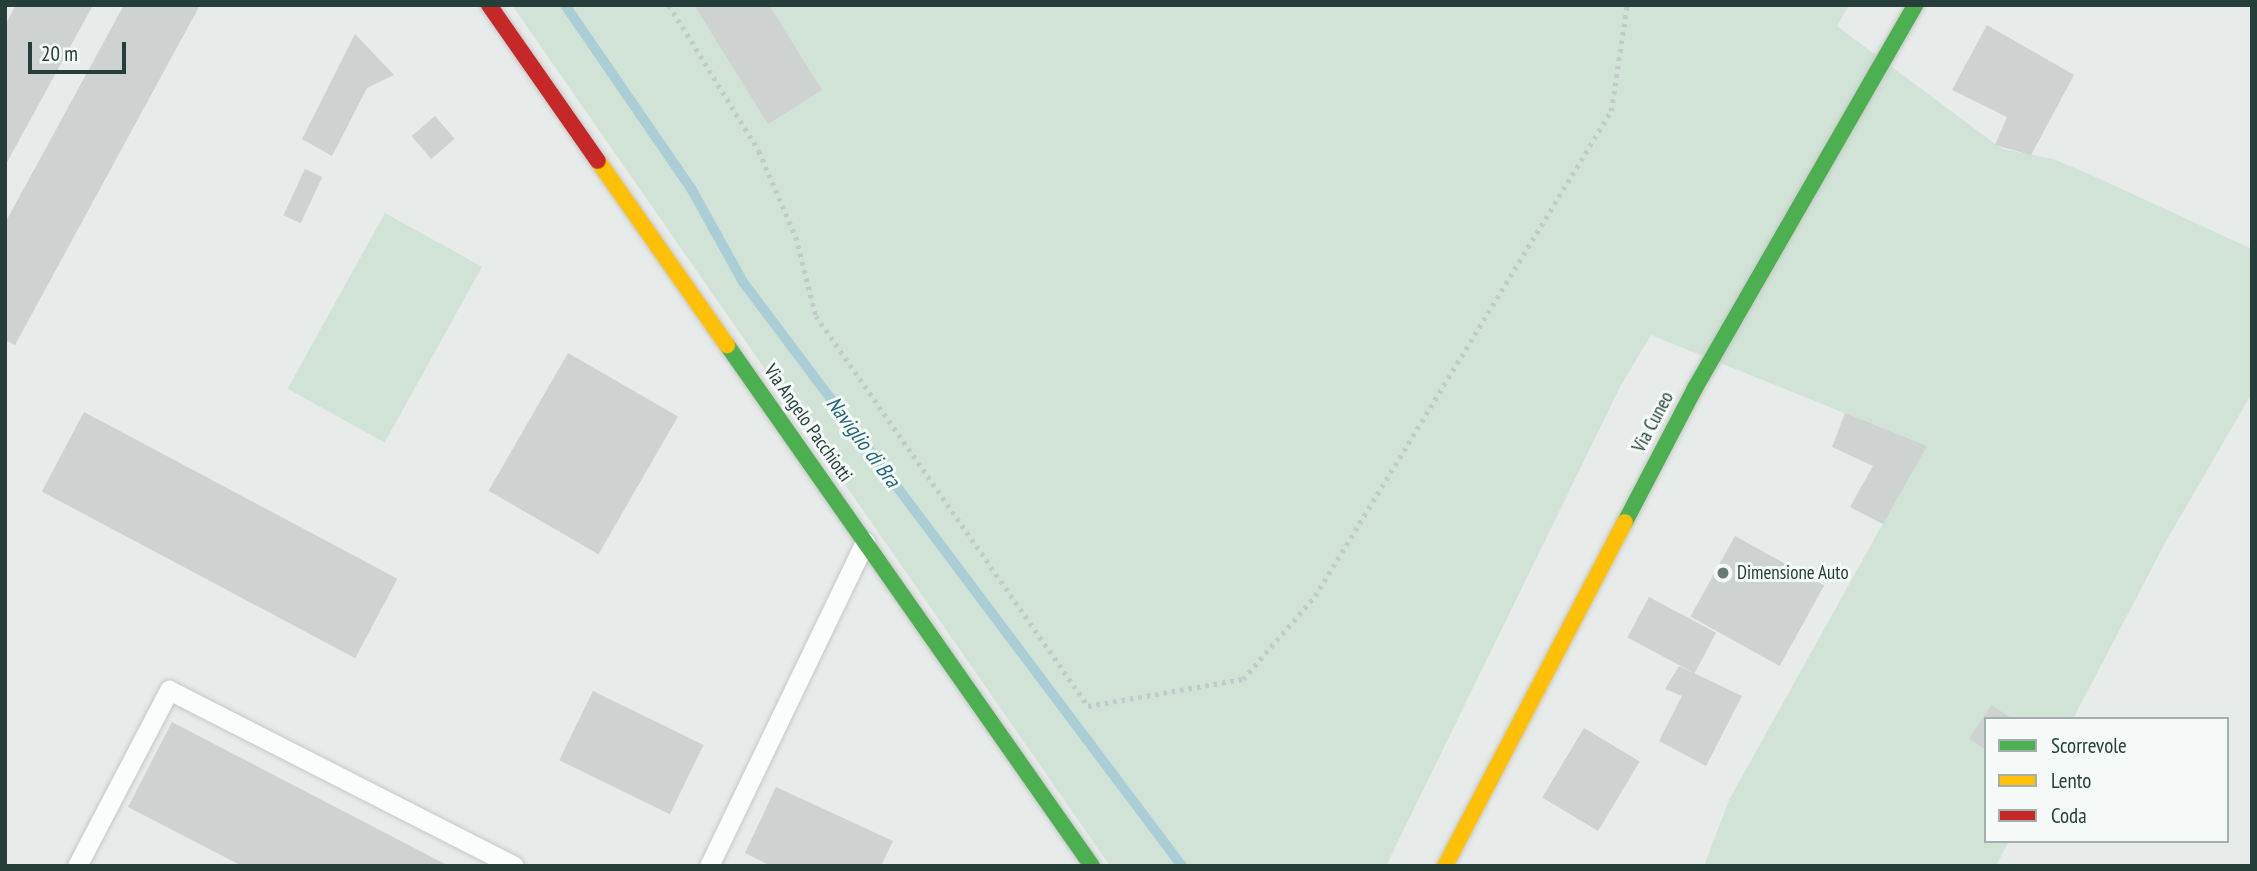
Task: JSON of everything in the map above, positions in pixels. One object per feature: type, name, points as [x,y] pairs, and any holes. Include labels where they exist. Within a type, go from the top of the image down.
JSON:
[{"type":"street","name":"Via Angelo Pacchiotti","points":[[489,5],[1092,866]]},
{"type":"street","name":"Via Cuneo","points":[[1445,866],[1695,388],[1915,5]]},
{"type":"lane","points":[[709,866],[865,542]]},
{"type":"lane","points":[[77,866],[169,690],[514,866]]},
{"type":"path","points":[[669,5],[759,151],[796,237],[816,316],[1088,706],[1242,679],[1315,596],[1611,111],[1628,5]]},
{"type":"green space","points":[[512,5],[1849,5],[1837,26],[2002,149],[2053,159],[2252,249],[2252,393],[2165,543],[2074,717],[1984,717],[1984,843],[2008,843],[1996,866],[1704,866],[1729,800],[1926,446],[1651,335],[1620,387],[1386,866],[1110,866]]},
{"type":"green space","points":[[385,213],[482,267],[385,443],[288,389]]},
{"type":"building","points":[[16,5],[93,5],[5,166],[5,25]]},
{"type":"building","points":[[124,5],[200,5],[15,345],[5,340],[5,223]]},
{"type":"building","points":[[700,5],[769,5],[822,90],[768,124],[696,8]]},
{"type":"building","points":[[1987,25],[2074,75],[2031,155],[1995,145],[2007,117],[1952,90]]},
{"type":"building","points":[[355,34],[394,75],[367,88],[332,156],[302,139]]},
{"type":"building","points":[[435,116],[455,139],[431,159],[412,136]]},
{"type":"building","points":[[305,169],[322,177],[301,223],[283,215]]},
{"type":"building","points":[[568,353],[678,417],[598,554],[488,491]]},
{"type":"building","points":[[84,412],[397,579],[355,658],[42,491]]},
{"type":"building","points":[[1845,413],[1927,446],[1883,524],[1850,507],[1873,466],[1832,447]]},
{"type":"building","points":[[1735,536],[1824,585],[1780,666],[1690,616]]},
{"type":"building","points":[[1649,597],[1716,633],[1695,673],[1627,638]]},
{"type":"building","points":[[1679,666],[1742,696],[1706,766],[1659,741],[1682,696],[1665,689]]},
{"type":"building","points":[[593,691],[704,745],[670,814],[559,760]]},
{"type":"building","points":[[1991,705],[2010,717],[1984,717],[1984,749],[1969,739]]},
{"type":"building","points":[[172,722],[449,866],[242,866],[128,807]]},
{"type":"building","points":[[1584,728],[1640,761],[1598,831],[1542,797]]},
{"type":"building","points":[[776,787],[893,841],[881,866],[771,866],[745,853]]},
{"type":"waterway","name":"Naviglio di Bra","points":[[565,5],[692,190],[743,282],[1182,866]]},
{"type":"traffic: fast","points":[[1625,522],[1695,388],[1915,5]]},
{"type":"traffic: fast","points":[[727,345],[1092,866]]},
{"type":"traffic: slow","points":[[598,161],[727,345]]},
{"type":"traffic: slow","points":[[1445,866],[1625,522]]},
{"type":"traffic: jam","points":[[489,5],[598,161]]},
{"type":"place","name":"Dimensione Auto","points":[[1723,573]]}]
